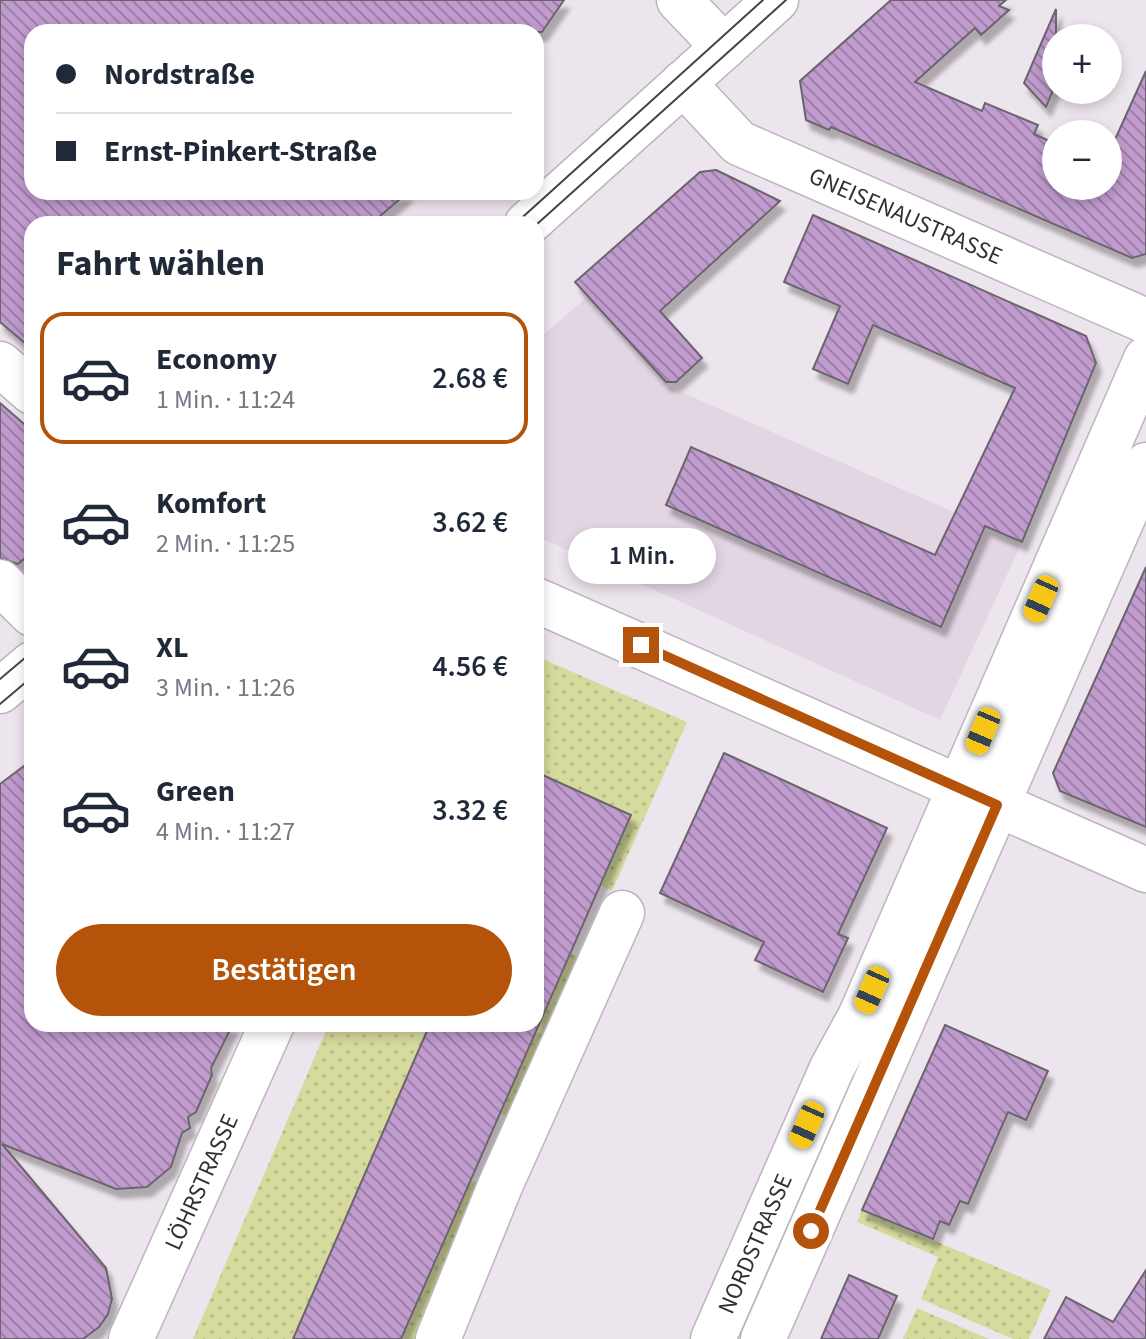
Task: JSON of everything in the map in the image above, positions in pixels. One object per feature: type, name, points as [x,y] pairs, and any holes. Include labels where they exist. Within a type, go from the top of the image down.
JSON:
[{"type":"street","points":[[679,0],[724,47]]},
{"type":"street","points":[[536,216],[776,0]]},
{"type":"street","name":"GNEISENAUSTRASSE","points":[[683,83],[739,143],[1146,321]]},
{"type":"street","name":"NORDSTRASSE","points":[[763,1339],[979,796],[1146,359]]},
{"type":"street","points":[[0,364],[24,385]]},
{"type":"street","name":"NORDSTRASSE","points":[[713,1339],[832,1068],[979,796],[1146,465]]},
{"type":"street","points":[[0,582],[24,606]]},
{"type":"street","points":[[544,604],[1146,870]]},
{"type":"street","points":[[0,691],[24,671]]},
{"type":"street","points":[[438,1339],[500,1186],[622,913]]},
{"type":"street","name":"LÖHRSTRASSE","points":[[131,1339],[268,1032]]},
{"type":"shaded area","points":[[588,296],[670,387],[1022,542],[940,720],[544,540],[544,334]]},
{"type":"green space","points":[[544,659],[687,722],[612,891],[599,885],[630,815],[544,776]]},
{"type":"green space","points":[[569,953],[585,960],[516,1119],[499,1113],[534,1032],[544,1032],[544,1010]]},
{"type":"green space","points":[[326,1032],[427,1032],[293,1339],[193,1339]]},
{"type":"green space","points":[[470,1180],[486,1187],[419,1339],[401,1339]]},
{"type":"green space","points":[[862,1210],[1051,1290],[1029,1339],[1013,1339],[921,1299],[938,1257],[857,1222]]},
{"type":"green space","points":[[917,1308],[989,1339],[903,1339]]},
{"type":"building","points":[[0,0],[564,0],[544,29],[544,24],[24,24],[24,200],[399,200],[380,216],[24,216],[24,342],[0,322]]},
{"type":"building","points":[[891,0],[1006,0],[999,6],[1009,10],[981,35],[975,28],[915,82],[982,111],[985,103],[1038,125],[1034,134],[1042,138],[1042,200],[1122,200],[1122,124],[1146,71],[1146,254],[1132,258],[831,127],[829,130],[806,120],[800,81]]},
{"type":"building","points":[[1056,9],[1056,24],[1050,24]]},
{"type":"building","points":[[1042,41],[1042,103],[1024,83]]},
{"type":"building","points":[[716,170],[780,201],[660,311],[702,358],[676,382],[666,382],[575,282],[700,172]]},
{"type":"building","points":[[813,215],[1086,336],[1096,363],[1022,542],[985,526],[941,627],[666,505],[691,447],[935,555],[1015,388],[873,325],[848,384],[813,369],[840,306],[784,282]]},
{"type":"building","points":[[0,403],[24,424],[24,559],[18,564],[0,558]]},
{"type":"building","points":[[1146,567],[1146,827],[1060,791],[1053,773]]},
{"type":"building","points":[[724,753],[887,828],[838,934],[848,938],[823,992],[755,960],[764,942],[660,893]]},
{"type":"building","points":[[24,766],[24,1032],[229,1032],[211,1068],[212,1075],[196,1112],[188,1117],[190,1128],[182,1133],[171,1167],[147,1187],[116,1189],[2,1144],[106,1268],[112,1299],[108,1314],[99,1327],[83,1339],[0,1339],[0,784]]},
{"type":"building","points":[[544,776],[631,815],[544,1013]]},
{"type":"building","points":[[945,1025],[1048,1071],[1026,1120],[1008,1112],[968,1204],[960,1201],[949,1225],[940,1221],[933,1239],[862,1210]]},
{"type":"building","points":[[427,1032],[536,1032],[401,1339],[293,1339]]},
{"type":"building","points":[[1146,1270],[1146,1339],[1044,1339],[1066,1297],[1113,1322]]},
{"type":"building","points":[[849,1275],[897,1296],[878,1339],[821,1339]]},
{"type":"tram line","points":[[544,198],[763,0]]},
{"type":"tram line","points":[[544,218],[786,0]]},
{"type":"tram line","points":[[524,216],[542,200]]},
{"type":"tram line","points":[[0,679],[24,659]]},
{"type":"tram line","points":[[0,704],[24,684]]},
{"type":"route","points":[[641,645],[905,761],[997,805],[811,1231]]}]
